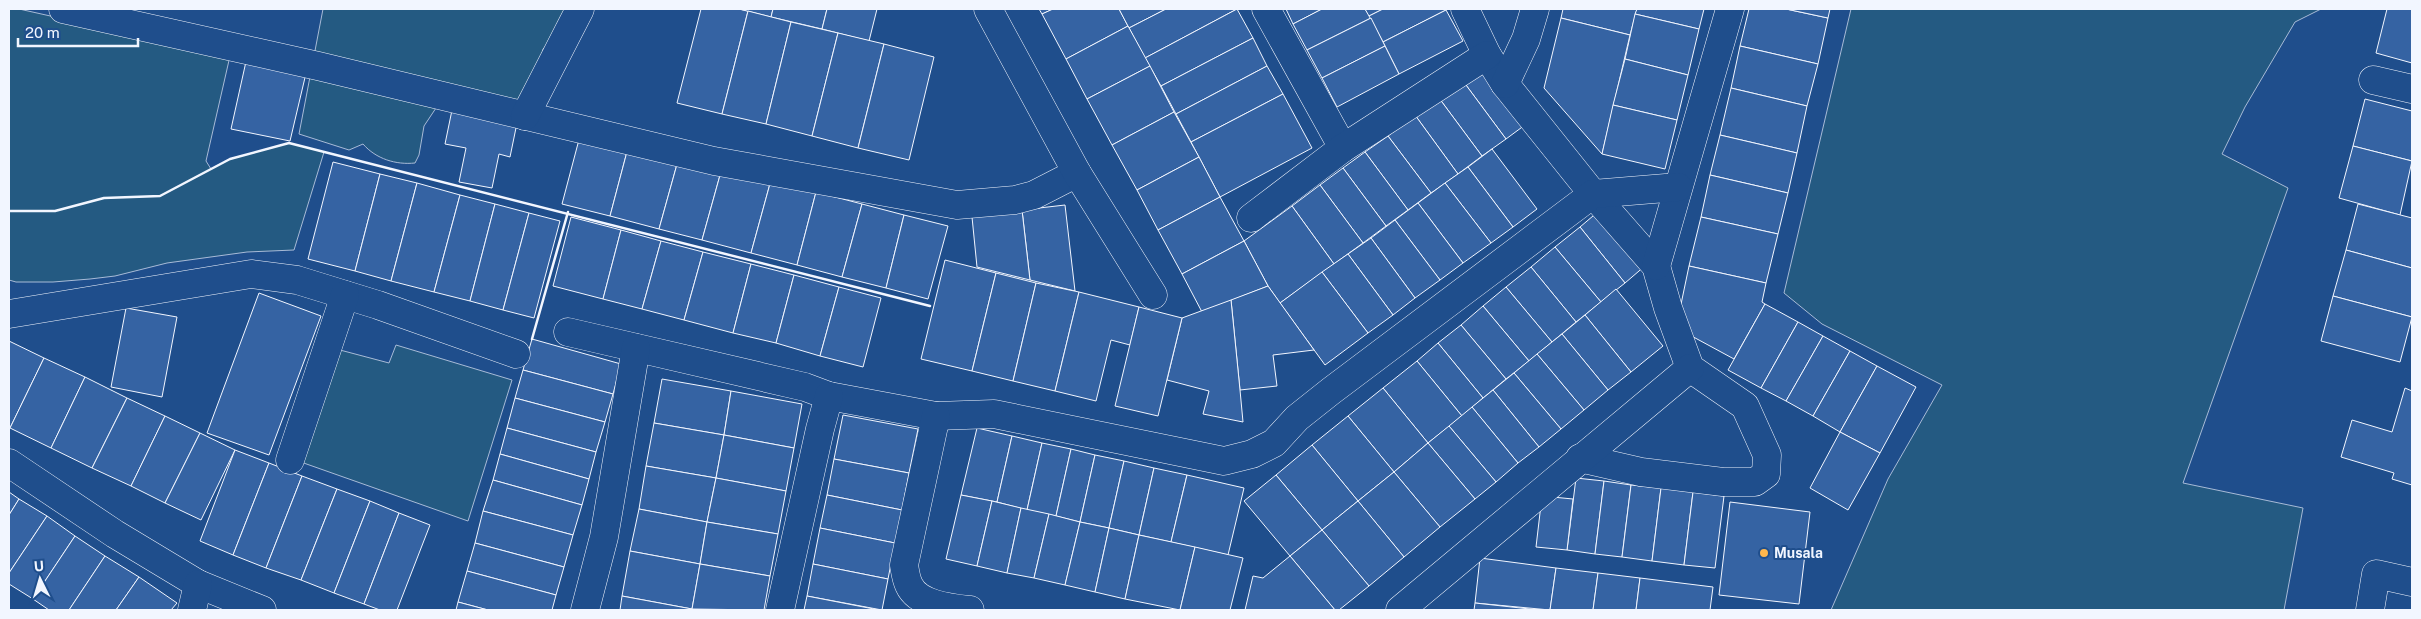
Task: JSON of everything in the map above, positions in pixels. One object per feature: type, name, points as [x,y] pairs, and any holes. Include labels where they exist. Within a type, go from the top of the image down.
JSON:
[{"type":"street","points":[[64,9],[318,66],[714,161],[957,205],[1015,200],[1034,195],[1077,173]]},
{"type":"street","points":[[525,116],[580,9]]},
{"type":"street","points":[[988,9],[1077,173],[1153,295]]},
{"type":"street","points":[[1266,9],[1343,148]]},
{"type":"street","points":[[1465,9],[1487,55],[1505,84],[1592,194],[1656,266],[1668,308],[1690,368],[1745,406],[1767,455],[1766,474],[1755,482],[1723,482],[1641,472],[1580,458]]},
{"type":"street","points":[[1505,84],[1526,39],[1535,9]]},
{"type":"street","points":[[1656,266],[1730,9]]},
{"type":"street","points":[[1251,218],[1343,148],[1487,55]]},
{"type":"street","points":[[2373,80],[2412,89]]},
{"type":"street","points":[[568,332],[804,387],[829,396],[936,416],[994,414],[1224,461],[1252,454],[1274,443],[1297,418],[1592,194],[1678,188]]},
{"type":"street","points":[[9,314],[251,274],[297,280],[516,354]]},
{"type":"street","points":[[290,460],[345,295]]},
{"type":"street","points":[[585,610],[604,537],[636,348]]},
{"type":"street","points":[[1400,610],[1690,368]]},
{"type":"street","points":[[780,610],[829,396]]},
{"type":"street","points":[[936,416],[904,565],[909,586],[922,604],[970,610]]},
{"type":"street","points":[[9,463],[116,534],[198,584],[262,610]]},
{"type":"street","points":[[2370,610],[2376,574],[2412,582]]},
{"type":"street","points":[[192,610],[198,584]]},
{"type":"shaded area","points":[[9,9],[19,9],[230,56],[206,161],[211,169],[230,159],[289,143],[324,152],[294,250],[247,252],[167,263],[115,276],[90,279],[53,282],[16,282],[9,280]]},
{"type":"shaded area","points":[[323,9],[580,9],[543,49],[531,104],[440,102],[424,126],[419,155],[415,163],[401,163],[387,160],[374,154],[363,144],[349,150],[299,134]]},
{"type":"shaded area","points":[[1851,9],[2321,9],[2295,22],[2245,107],[2222,154],[2288,188],[2183,483],[2303,508],[2284,610],[1831,610],[1888,479],[1942,385],[1822,324],[1784,293]]},
{"type":"shaded area","points":[[396,345],[512,380],[468,521],[298,461],[340,350],[389,363]]},
{"type":"building","points":[[701,9],[739,9],[748,11],[722,114],[677,103]]},
{"type":"building","points":[[739,9],[773,9],[771,17]]},
{"type":"building","points":[[773,9],[827,9],[822,29],[771,17]]},
{"type":"building","points":[[827,9],[877,9],[869,41],[822,29]]},
{"type":"building","points":[[1039,9],[1053,9],[1042,14]]},
{"type":"building","points":[[1053,9],[1119,9],[1128,26],[1066,59],[1042,14]]},
{"type":"building","points":[[1119,9],[1166,9],[1129,28]]},
{"type":"building","points":[[1166,9],[1237,9],[1145,58],[1129,28]]},
{"type":"building","points":[[1237,9],[1253,38],[1161,86],[1145,58]]},
{"type":"building","points":[[1286,9],[1322,9],[1293,24]]},
{"type":"building","points":[[1322,9],[1365,9],[1371,18],[1307,50],[1293,24]]},
{"type":"building","points":[[1365,9],[1383,9],[1369,16]]},
{"type":"building","points":[[1383,9],[1446,10],[1383,42],[1369,16]]},
{"type":"building","points":[[1563,9],[1637,9],[1630,35],[1561,18]]},
{"type":"building","points":[[1637,9],[1704,9],[1699,29],[1635,14]]},
{"type":"building","points":[[1749,9],[1786,9],[1828,18],[1818,64],[1740,46]]},
{"type":"building","points":[[1786,9],[1830,9],[1828,18]]},
{"type":"building","points":[[2387,9],[2412,9],[2412,63],[2376,53]]},
{"type":"building","points":[[1446,10],[1463,41],[1399,74],[1383,42]]},
{"type":"building","points":[[748,11],[791,22],[766,124],[722,114]]},
{"type":"building","points":[[1635,14],[1699,29],[1688,75],[1625,59]]},
{"type":"building","points":[[1371,18],[1385,46],[1322,78],[1307,50]]},
{"type":"building","points":[[1561,18],[1630,35],[1602,154],[1544,88]]},
{"type":"building","points":[[791,22],[838,33],[812,136],[766,124]]},
{"type":"building","points":[[1128,26],[1150,66],[1087,99],[1066,59]]},
{"type":"building","points":[[838,33],[884,44],[858,148],[812,136]]},
{"type":"building","points":[[1253,38],[1267,66],[1176,114],[1161,86]]},
{"type":"building","points":[[884,44],[934,57],[909,160],[858,148]]},
{"type":"building","points":[[1385,46],[1399,74],[1337,107],[1322,78]]},
{"type":"building","points":[[1740,46],[1818,64],[1807,106],[1731,88]]},
{"type":"building","points":[[247,57],[307,69],[290,141],[231,129]]},
{"type":"building","points":[[1625,59],[1688,75],[1677,120],[1613,105]]},
{"type":"building","points":[[1486,64],[1529,122],[1506,139],[1463,81]]},
{"type":"building","points":[[1150,66],[1174,112],[1112,145],[1087,99]]},
{"type":"building","points":[[1267,66],[1283,94],[1191,142],[1176,114]]},
{"type":"building","points":[[1463,81],[1506,139],[1482,156],[1439,98]]},
{"type":"building","points":[[1731,88],[1807,106],[1797,153],[1720,135]]},
{"type":"building","points":[[1283,94],[1312,148],[1220,197],[1191,142]]},
{"type":"building","points":[[1439,98],[1482,156],[1458,174],[1415,115]]},
{"type":"building","points":[[2365,99],[2412,111],[2412,161],[2353,146]]},
{"type":"building","points":[[1613,105],[1677,120],[1665,169],[1602,154]]},
{"type":"building","points":[[452,110],[517,123],[510,157],[499,154],[492,188],[459,182],[466,148],[445,144]]},
{"type":"building","points":[[1174,112],[1199,157],[1137,190],[1112,145]]},
{"type":"building","points":[[1415,115],[1458,174],[1431,193],[1388,136]]},
{"type":"building","points":[[581,132],[629,144],[610,216],[562,204]]},
{"type":"building","points":[[1720,135],[1797,153],[1788,193],[1710,175]]},
{"type":"building","points":[[1388,136],[1431,193],[1408,210],[1365,152]]},
{"type":"building","points":[[629,144],[679,157],[659,229],[610,216]]},
{"type":"building","points":[[2353,146],[2412,161],[2400,215],[2339,198]]},
{"type":"building","points":[[1492,149],[1537,209],[1513,227],[1468,167]]},
{"type":"building","points":[[1365,152],[1408,210],[1386,226],[1343,168]]},
{"type":"building","points":[[679,157],[722,168],[702,240],[659,229]]},
{"type":"building","points":[[1199,157],[1220,197],[1158,230],[1137,190]]},
{"type":"building","points":[[333,162],[380,174],[355,271],[308,259]]},
{"type":"building","points":[[1468,167],[1513,227],[1491,243],[1445,183]]},
{"type":"building","points":[[722,168],[771,180],[751,253],[702,240]]},
{"type":"building","points":[[1343,168],[1386,226],[1363,243],[1320,185]]},
{"type":"building","points":[[380,174],[417,183],[391,281],[355,271]]},
{"type":"building","points":[[1710,175],[1788,193],[1778,234],[1701,217]]},
{"type":"building","points":[[771,180],[816,192],[797,265],[751,253]]},
{"type":"building","points":[[417,183],[460,195],[434,292],[391,281]]},
{"type":"building","points":[[1445,183],[1491,243],[1463,263],[1418,203]]},
{"type":"building","points":[[1320,185],[1363,243],[1334,264],[1292,206]]},
{"type":"building","points":[[816,192],[862,204],[842,277],[797,265]]},
{"type":"building","points":[[460,195],[495,204],[470,301],[434,292]]},
{"type":"building","points":[[1220,197],[1244,241],[1182,274],[1158,230]]},
{"type":"building","points":[[1418,203],[1463,263],[1440,280],[1395,220]]},
{"type":"building","points":[[495,204],[529,213],[503,310],[470,301]]},
{"type":"building","points":[[862,204],[904,215],[886,288],[842,277]]},
{"type":"building","points":[[2358,204],[2412,218],[2412,268],[2346,250]]},
{"type":"building","points":[[1065,205],[1075,291],[1030,280],[1022,210]]},
{"type":"building","points":[[1292,206],[1334,264],[1280,303],[1268,286],[1244,241]]},
{"type":"building","points":[[1022,210],[1030,280],[977,267],[972,217]]},
{"type":"building","points":[[1600,210],[1646,265],[1625,283],[1580,227]]},
{"type":"building","points":[[529,213],[560,221],[534,318],[503,310]]},
{"type":"building","points":[[904,215],[948,226],[928,299],[886,288]]},
{"type":"building","points":[[571,217],[621,230],[603,299],[553,286]]},
{"type":"building","points":[[1701,217],[1778,234],[1766,283],[1689,266]]},
{"type":"building","points":[[1395,220],[1440,280],[1415,298],[1371,238]]},
{"type":"building","points":[[1580,227],[1625,283],[1601,302],[1555,247]]},
{"type":"building","points":[[621,230],[661,241],[642,309],[603,299]]},
{"type":"building","points":[[1371,238],[1415,298],[1393,315],[1348,254]]},
{"type":"building","points":[[661,241],[703,252],[684,320],[642,309]]},
{"type":"building","points":[[1244,241],[1268,286],[1202,312],[1182,274]]},
{"type":"building","points":[[1555,247],[1601,302],[1576,322],[1531,267]]},
{"type":"building","points":[[2346,250],[2412,268],[2412,317],[2333,296]]},
{"type":"building","points":[[703,252],[751,264],[733,333],[684,320]]},
{"type":"building","points":[[1348,254],[1393,315],[1368,333],[1322,272]]},
{"type":"building","points":[[945,260],[996,273],[972,371],[921,359]]},
{"type":"building","points":[[751,264],[794,275],[776,343],[733,333]]},
{"type":"building","points":[[1689,266],[1766,283],[1762,302],[1765,304],[1734,359],[1686,333],[1680,309]]},
{"type":"building","points":[[1531,267],[1576,322],[1552,342],[1506,287]]},
{"type":"building","points":[[1322,272],[1368,333],[1325,365],[1280,303]]},
{"type":"building","points":[[996,273],[1036,283],[1013,381],[972,371]]},
{"type":"building","points":[[794,275],[839,287],[820,356],[776,343]]},
{"type":"building","points":[[1036,283],[1079,292],[1055,391],[1013,381]]},
{"type":"building","points":[[1268,286],[1314,350],[1273,355],[1277,386],[1240,390],[1231,300]]},
{"type":"building","points":[[839,287],[881,298],[863,367],[820,356]]},
{"type":"building","points":[[1506,287],[1552,342],[1529,361],[1483,306]]},
{"type":"building","points":[[1616,289],[1663,346],[1631,372],[1585,315]]},
{"type":"building","points":[[1079,292],[1139,307],[1130,345],[1111,340],[1096,401],[1055,391]]},
{"type":"building","points":[[259,293],[321,316],[269,455],[207,433]]},
{"type":"building","points":[[2333,296],[2412,317],[2400,362],[2321,341]]},
{"type":"building","points":[[1231,300],[1243,422],[1203,414],[1209,391],[1167,380],[1182,318]]},
{"type":"building","points":[[1765,304],[1798,322],[1761,388],[1728,370]]},
{"type":"building","points":[[1483,306],[1529,361],[1506,379],[1461,325]]},
{"type":"building","points":[[1139,307],[1182,318],[1158,416],[1115,406]]},
{"type":"building","points":[[126,308],[177,317],[162,397],[111,387]]},
{"type":"building","points":[[1585,315],[1631,372],[1608,390],[1562,334]]},
{"type":"building","points":[[1798,322],[1823,336],[1786,401],[1761,388]]},
{"type":"building","points":[[1461,325],[1506,379],[1483,398],[1438,343]]},
{"type":"building","points":[[1562,334],[1608,390],[1584,410],[1537,354]]},
{"type":"building","points":[[1823,336],[1850,351],[1813,416],[1786,401]]},
{"type":"building","points":[[532,339],[621,364],[613,394],[523,370]]},
{"type":"building","points":[[9,341],[44,358],[10,428],[9,427]]},
{"type":"building","points":[[1438,343],[1483,398],[1462,416],[1417,361]]},
{"type":"building","points":[[1850,351],[1877,366],[1840,432],[1813,416]]},
{"type":"building","points":[[1537,354],[1584,410],[1561,429],[1514,373]]},
{"type":"building","points":[[44,358],[85,377],[51,448],[10,428]]},
{"type":"building","points":[[1417,361],[1462,416],[1428,443],[1383,388]]},
{"type":"building","points":[[1877,366],[1916,387],[1880,453],[1840,432]]},
{"type":"building","points":[[523,370],[613,394],[605,422],[515,398]]},
{"type":"building","points":[[1514,373],[1561,429],[1539,447],[1493,390]]},
{"type":"building","points":[[85,377],[127,398],[92,468],[51,448]]},
{"type":"building","points":[[662,379],[731,391],[724,435],[654,423]]},
{"type":"building","points":[[1383,388],[1428,443],[1394,472],[1348,416]]},
{"type":"building","points":[[2405,388],[2412,391],[2412,485],[2392,479],[2394,473],[2341,457],[2352,420],[2392,432]]},
{"type":"building","points":[[1493,390],[1539,447],[1518,463],[1472,407]]},
{"type":"building","points":[[731,391],[802,404],[794,448],[724,435]]},
{"type":"building","points":[[127,398],[165,416],[131,486],[92,468]]},
{"type":"building","points":[[515,398],[605,422],[596,452],[507,428]]},
{"type":"building","points":[[1472,407],[1518,463],[1496,482],[1449,426]]},
{"type":"building","points":[[843,415],[918,429],[909,473],[834,459]]},
{"type":"building","points":[[165,416],[200,433],[165,503],[131,486]]},
{"type":"building","points":[[1348,416],[1394,472],[1358,501],[1312,445]]},
{"type":"building","points":[[654,423],[724,435],[716,478],[646,466]]},
{"type":"building","points":[[1449,426],[1496,482],[1475,499],[1428,443]]},
{"type":"building","points":[[507,428],[596,452],[589,479],[500,454]]},
{"type":"building","points":[[977,428],[1012,436],[997,502],[961,495]]},
{"type":"building","points":[[1840,432],[1880,453],[1848,510],[1810,488]]},
{"type":"building","points":[[200,433],[235,450],[201,520],[165,503]]},
{"type":"building","points":[[724,435],[794,448],[786,491],[716,478]]},
{"type":"building","points":[[1012,436],[1042,443],[1027,510],[997,502]]},
{"type":"building","points":[[1042,443],[1071,449],[1056,516],[1027,510]]},
{"type":"building","points":[[1428,443],[1475,499],[1440,527],[1394,472]]},
{"type":"building","points":[[1312,445],[1358,501],[1322,530],[1276,475]]},
{"type":"building","points":[[1071,449],[1095,455],[1080,522],[1056,516]]},
{"type":"building","points":[[235,450],[269,463],[233,555],[200,541]]},
{"type":"building","points":[[500,454],[589,479],[582,505],[493,480]]},
{"type":"building","points":[[1095,455],[1124,461],[1109,528],[1080,522]]},
{"type":"building","points":[[834,459],[909,473],[902,510],[827,495]]},
{"type":"building","points":[[1124,461],[1154,468],[1139,535],[1109,528]]},
{"type":"building","points":[[269,463],[302,476],[266,568],[233,555]]},
{"type":"building","points":[[646,466],[716,478],[707,522],[639,509]]},
{"type":"building","points":[[1154,468],[1187,475],[1171,542],[1139,535]]},
{"type":"building","points":[[1394,472],[1440,527],[1404,557],[1358,501]]},
{"type":"building","points":[[1187,475],[1244,488],[1228,555],[1171,542]]},
{"type":"building","points":[[1276,475],[1322,530],[1290,556],[1244,501]]},
{"type":"building","points":[[302,476],[337,489],[301,580],[266,568]]},
{"type":"building","points":[[716,478],[786,491],[778,534],[707,522]]},
{"type":"building","points":[[1576,478],[1604,481],[1595,554],[1567,550]]},
{"type":"building","points":[[493,480],[582,505],[573,535],[483,511]]},
{"type":"building","points":[[1604,481],[1631,485],[1622,557],[1595,554]]},
{"type":"building","points":[[1631,485],[1661,488],[1652,561],[1622,557]]},
{"type":"building","points":[[1661,488],[1693,492],[1684,565],[1652,561]]},
{"type":"building","points":[[337,489],[370,501],[334,593],[301,580]]},
{"type":"building","points":[[9,492],[19,499],[9,515]]},
{"type":"building","points":[[1693,492],[1724,496],[1715,568],[1684,565]]},
{"type":"building","points":[[827,495],[902,510],[895,543],[820,528]]},
{"type":"building","points":[[961,495],[992,501],[977,566],[946,559]]},
{"type":"building","points":[[1542,496],[1573,499],[1567,550],[1536,547]]},
{"type":"building","points":[[19,499],[47,516],[9,573],[9,515]]},
{"type":"building","points":[[370,501],[399,513],[364,604],[334,593]]},
{"type":"building","points":[[992,501],[1021,508],[1007,573],[977,566]]},
{"type":"building","points":[[1358,501],[1404,557],[1369,586],[1322,530]]},
{"type":"building","name":"Musala","points":[[1730,502],[1810,512],[1799,604],[1719,595]]},
{"type":"building","points":[[1021,508],[1049,514],[1034,578],[1007,573]]},
{"type":"building","points":[[639,509],[707,522],[700,564],[630,551]]},
{"type":"building","points":[[483,511],[573,535],[564,567],[475,543]]},
{"type":"building","points":[[399,513],[430,525],[397,610],[380,610],[364,604]]},
{"type":"building","points":[[1049,514],[1080,522],[1065,585],[1034,578]]},
{"type":"building","points":[[47,516],[75,536],[33,599],[9,584],[9,573]]},
{"type":"building","points":[[707,522],[778,534],[770,576],[700,564]]},
{"type":"building","points":[[1080,522],[1109,528],[1095,592],[1065,585]]},
{"type":"building","points":[[820,528],[895,543],[888,579],[813,564]]},
{"type":"building","points":[[1109,528],[1139,535],[1125,599],[1095,592]]},
{"type":"building","points":[[1322,530],[1369,586],[1339,610],[1335,610],[1290,556]]},
{"type":"building","points":[[1139,535],[1195,547],[1180,610],[1125,599]]},
{"type":"building","points":[[75,536],[105,556],[69,610],[49,610],[33,599]]},
{"type":"building","points":[[475,543],[564,567],[556,595],[467,571]]},
{"type":"building","points":[[1195,547],[1243,558],[1230,610],[1180,610]]},
{"type":"building","points":[[630,551],[700,564],[692,609],[622,596]]},
{"type":"building","points":[[105,556],[139,577],[116,610],[69,610]]},
{"type":"building","points":[[1290,556],[1335,610],[1245,610],[1253,576],[1263,578]]},
{"type":"building","points":[[1480,558],[1556,568],[1550,610],[1475,603]]},
{"type":"building","points":[[700,564],[770,576],[764,610],[692,609]]},
{"type":"building","points":[[813,564],[888,579],[882,610],[807,596]]},
{"type":"building","points":[[1556,568],[1598,573],[1593,610],[1550,610]]},
{"type":"building","points":[[467,571],[556,595],[552,610],[488,610],[458,602]]},
{"type":"building","points":[[1598,573],[1640,578],[1636,610],[1593,610]]},
{"type":"building","points":[[139,577],[177,603],[171,610],[116,610]]},
{"type":"building","points":[[1640,578],[1713,587],[1710,610],[1636,610]]},
{"type":"building","points":[[622,596],[692,609],[692,610],[620,610]]},
{"type":"building","points":[[807,596],[879,610],[804,610]]},
{"type":"building","points":[[458,602],[488,610],[456,610]]},
{"type":"building","points":[[1475,603],[1539,610],[1474,610]]},
{"type":"wall","points":[[9,211],[55,211],[104,198],[160,196],[230,159],[289,143],[930,306]]},
{"type":"wall","points":[[532,339],[568,212]]},
{"type":"place","name":"Musala","points":[[1764,553]]}]
